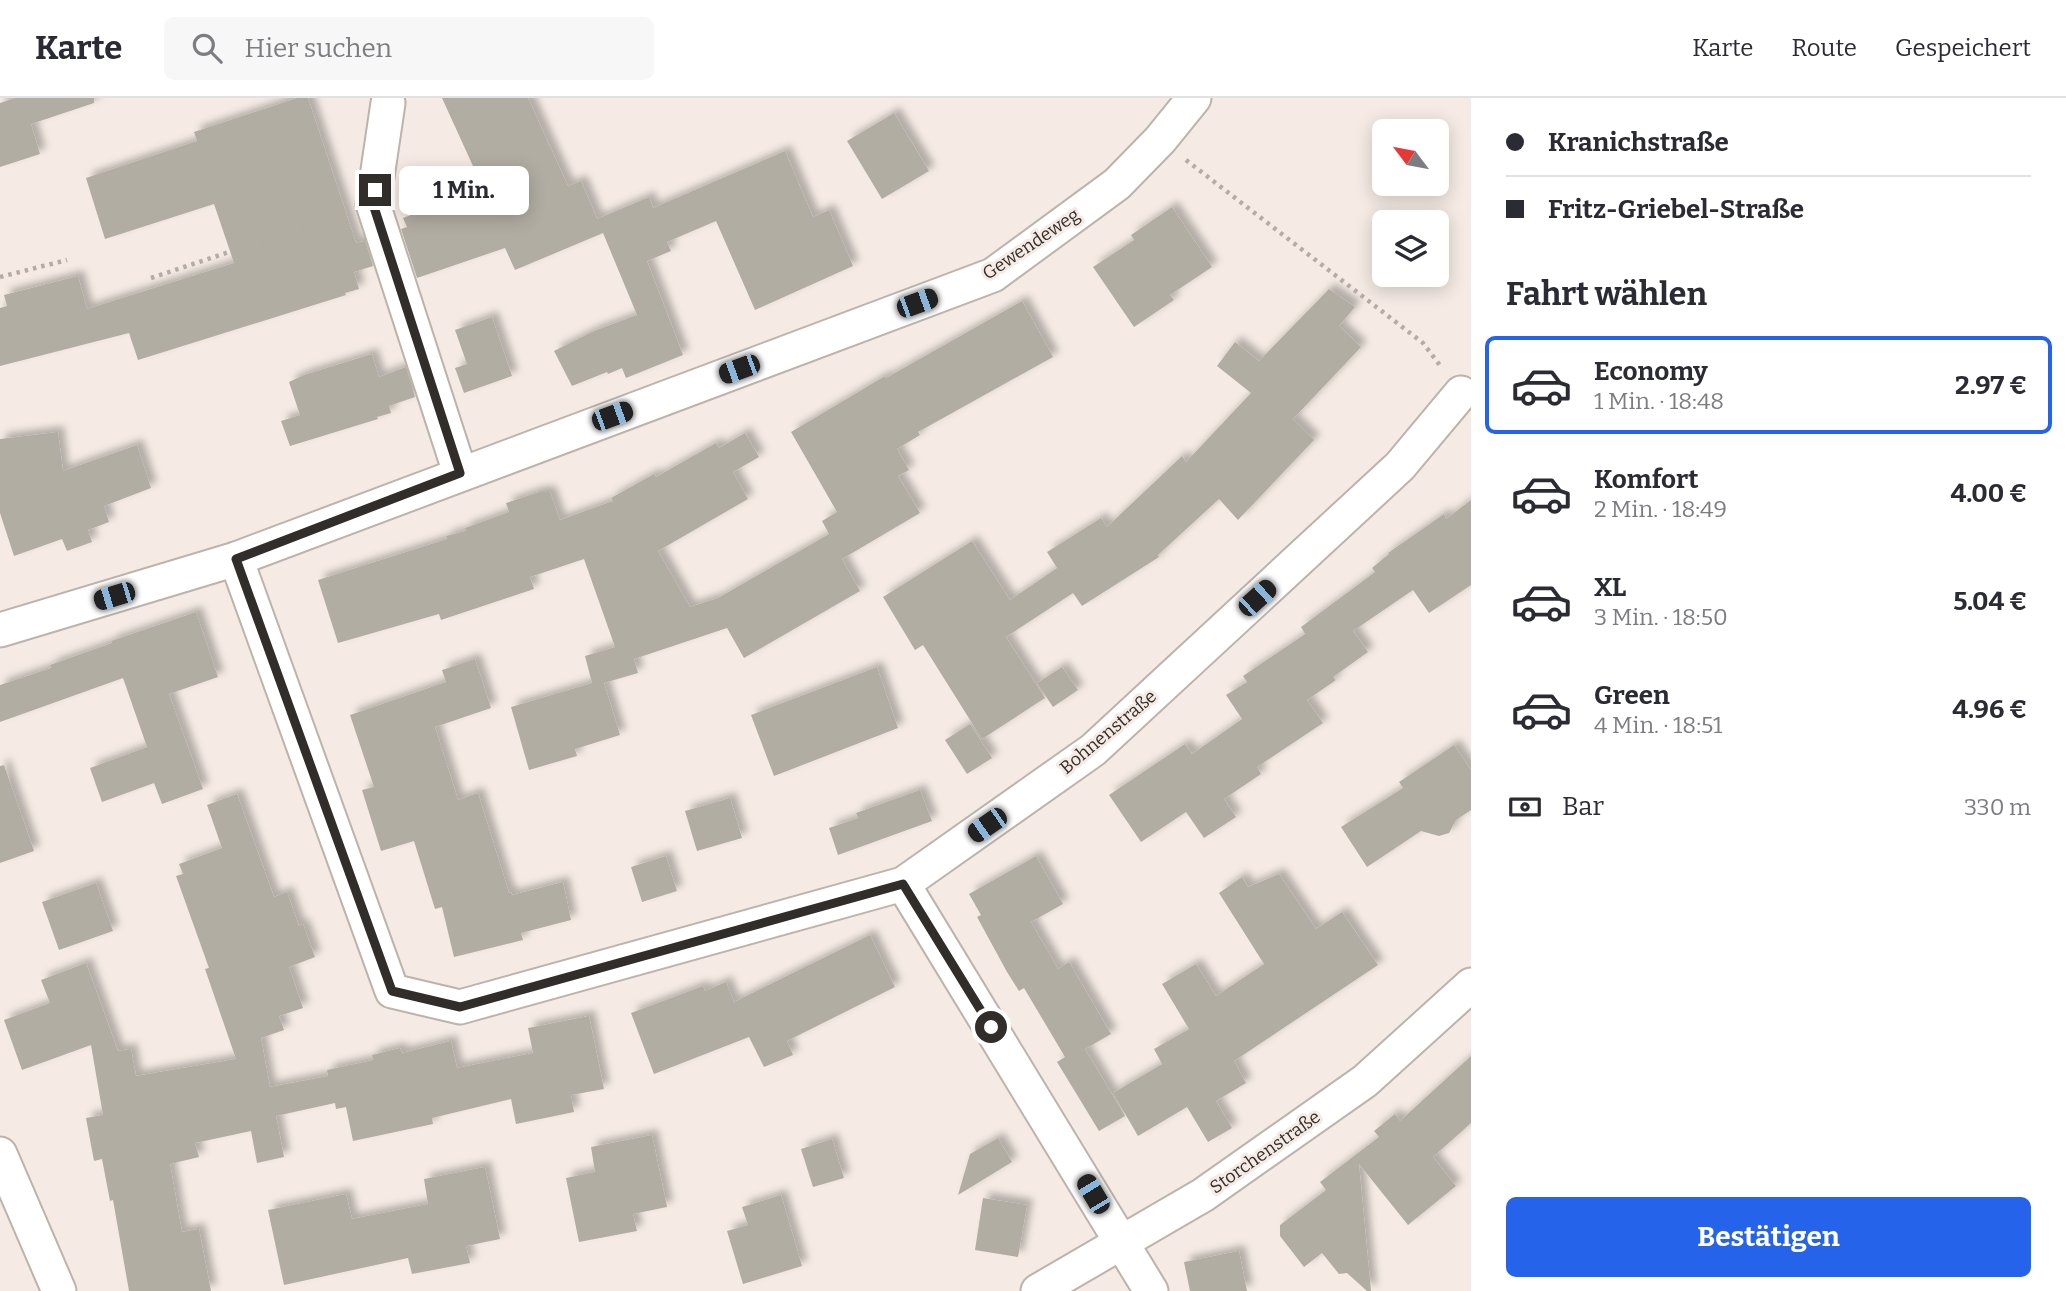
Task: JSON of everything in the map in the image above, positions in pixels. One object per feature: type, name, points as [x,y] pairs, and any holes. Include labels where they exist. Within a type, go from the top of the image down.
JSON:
[{"type":"street","name":"Gewendeweg","points":[[0,630],[236,559],[993,275],[1117,184],[1160,141],[1194,98]]},
{"type":"street","points":[[388,103],[373,204],[460,473]]},
{"type":"street","name":"Bohnenstraße","points":[[236,559],[392,991],[460,1007],[903,884],[1093,750],[1400,466],[1461,393]]},
{"type":"street","points":[[903,884],[1151,1291]]},
{"type":"street","name":"Storchenstraße","points":[[1038,1291],[1203,1195],[1364,1081],[1471,985]]},
{"type":"street","points":[[0,1154],[58,1291]]},
{"type":"path","points":[[1160,141],[1423,343],[1461,393]]},
{"type":"path","points":[[151,278],[373,204]]},
{"type":"path","points":[[0,277],[67,260]]},
{"type":"building","points":[[15,98],[94,98],[94,103],[31,124],[40,154],[0,167],[0,103]]},
{"type":"building","points":[[297,98],[308,98],[356,243],[365,241],[373,266],[354,272],[359,289],[138,360],[129,333],[0,366],[0,308],[7,306],[4,295],[78,276],[87,309],[234,263],[214,204],[105,239],[86,178],[197,141],[194,132]]},
{"type":"building","points":[[442,98],[528,98],[568,186],[581,181],[597,219],[649,197],[653,208],[785,151],[813,217],[829,210],[853,266],[755,310],[716,221],[667,242],[671,251],[647,261],[683,355],[626,378],[622,368],[572,386],[554,351],[594,331],[637,315],[603,233],[515,270],[505,248],[417,278],[401,229],[407,227],[403,218],[483,188]]},
{"type":"building","points":[[894,113],[929,171],[882,199],[847,141]]},
{"type":"building","points":[[1172,207],[1212,267],[1170,295],[1174,300],[1134,327],[1093,267],[1134,240],[1131,235]]},
{"type":"building","points":[[1329,289],[1355,307],[1339,326],[1361,347],[1293,419],[1314,440],[1238,520],[1219,499],[1158,555],[1159,557],[1082,606],[1073,593],[1006,637],[1045,698],[982,739],[923,645],[915,650],[883,597],[972,541],[1010,600],[1057,568],[1047,552],[1101,518],[1107,527],[1182,456],[1186,462],[1251,393],[1217,366],[1235,342],[1259,361]]},
{"type":"building","points":[[1022,301],[1053,357],[918,432],[920,435],[897,449],[909,470],[898,476],[920,513],[842,559],[860,591],[744,658],[727,628],[634,659],[638,673],[604,683],[620,735],[575,749],[577,756],[529,770],[511,707],[592,683],[585,656],[615,647],[584,559],[530,577],[534,589],[441,620],[439,614],[338,643],[318,580],[447,539],[446,536],[466,531],[465,528],[509,512],[506,503],[539,492],[550,492],[560,520],[613,501],[611,498],[654,474],[656,477],[716,443],[719,448],[745,433],[759,457],[733,472],[748,499],[658,551],[690,607],[718,598],[829,534],[822,521],[837,512],[791,432],[885,376],[886,378]]},
{"type":"building","points":[[492,317],[512,376],[464,393],[455,368],[467,364],[455,330]]},
{"type":"building","points":[[372,354],[379,377],[406,367],[415,397],[389,406],[391,413],[377,417],[378,419],[290,446],[281,421],[300,415],[289,382]]},
{"type":"building","points":[[58,432],[63,471],[137,445],[151,488],[104,506],[109,522],[88,530],[92,542],[67,551],[62,539],[14,556],[0,513],[0,439]]},
{"type":"building","points":[[1471,500],[1471,585],[1429,613],[1413,590],[1353,631],[1368,652],[1333,677],[1336,680],[1307,700],[1323,723],[1257,767],[1261,774],[1224,799],[1236,817],[1204,838],[1186,812],[1141,842],[1109,795],[1185,744],[1192,754],[1242,719],[1226,695],[1247,682],[1243,676],[1305,634],[1301,627],[1375,572],[1372,568],[1388,553],[1444,514],[1446,519]]},
{"type":"building","points":[[196,612],[218,677],[169,694],[203,789],[162,804],[154,783],[102,802],[90,768],[147,747],[123,678],[0,722],[0,685],[51,668],[50,665],[112,643],[111,641]]},
{"type":"building","points":[[475,659],[491,708],[435,727],[458,800],[478,793],[509,893],[512,895],[563,882],[571,920],[521,933],[523,940],[454,957],[442,907],[435,909],[414,841],[381,851],[362,790],[374,787],[350,715],[446,682],[442,670]]},
{"type":"building","points":[[877,667],[898,728],[774,776],[751,715]]},
{"type":"building","points":[[1062,667],[1078,690],[1053,707],[1037,683]]},
{"type":"building","points":[[970,724],[992,758],[967,774],[945,740]]},
{"type":"building","points":[[1454,745],[1471,770],[1471,810],[1456,820],[1449,833],[1439,836],[1421,831],[1367,867],[1341,827],[1403,788],[1399,782]]},
{"type":"building","points":[[4,765],[34,851],[0,863],[0,766]]},
{"type":"building","points":[[920,790],[932,821],[838,855],[829,828],[858,818],[856,813]]},
{"type":"building","points":[[237,794],[274,897],[287,892],[299,926],[303,924],[315,957],[289,967],[303,1008],[279,1016],[284,1030],[261,1038],[270,1087],[328,1076],[327,1070],[373,1060],[372,1055],[400,1048],[402,1053],[451,1041],[457,1068],[533,1053],[528,1028],[589,1016],[604,1089],[571,1095],[574,1112],[516,1124],[511,1099],[432,1118],[433,1124],[353,1141],[346,1107],[336,1109],[335,1103],[276,1116],[284,1157],[257,1163],[251,1131],[195,1143],[199,1157],[170,1164],[182,1232],[199,1229],[211,1291],[129,1291],[113,1200],[110,1201],[102,1159],[94,1161],[86,1118],[103,1115],[91,1045],[22,1070],[4,1020],[50,1003],[41,980],[86,963],[118,1051],[131,1049],[136,1076],[236,1059],[205,969],[209,968],[176,876],[183,874],[179,864],[222,848],[207,805]]},
{"type":"building","points":[[730,798],[742,838],[697,851],[685,811]]},
{"type":"building","points":[[666,856],[677,891],[642,902],[631,867]]},
{"type":"building","points":[[1036,856],[1063,904],[1031,922],[1058,969],[1069,962],[1111,1034],[1085,1049],[1125,1116],[1099,1131],[1057,1062],[1065,1057],[1024,988],[1019,991],[1007,972],[977,917],[981,915],[969,894]]},
{"type":"building","points":[[1279,874],[1316,929],[1342,912],[1378,965],[1234,1061],[1246,1083],[1216,1101],[1232,1128],[1208,1142],[1187,1107],[1138,1136],[1113,1093],[1162,1064],[1154,1049],[1189,1029],[1162,984],[1196,964],[1216,996],[1264,964],[1219,893],[1242,877],[1248,887]]},
{"type":"building","points":[[96,883],[113,931],[59,950],[42,902]]},
{"type":"building","points":[[870,935],[895,987],[787,1041],[793,1055],[764,1067],[749,1037],[654,1074],[631,1013],[703,986],[705,991],[726,982],[734,1002]]},
{"type":"building","points":[[1471,1056],[1471,1123],[1433,1157],[1456,1186],[1408,1225],[1359,1164],[1371,1291],[1367,1291],[1347,1273],[1339,1274],[1322,1253],[1304,1267],[1280,1236],[1280,1225],[1326,1190],[1320,1182],[1379,1137],[1374,1131],[1395,1114],[1400,1121]]},
{"type":"building","points":[[652,1135],[667,1207],[633,1214],[637,1231],[579,1242],[566,1178],[595,1172],[591,1147]]},
{"type":"building","points":[[998,1138],[1012,1162],[958,1195],[970,1154]]},
{"type":"building","points":[[832,1139],[844,1178],[813,1187],[801,1149]]},
{"type":"building","points":[[485,1167],[500,1239],[466,1246],[470,1263],[412,1274],[408,1258],[284,1285],[268,1210],[346,1194],[352,1219],[428,1204],[424,1179]]},
{"type":"building","points":[[781,1195],[802,1266],[743,1284],[727,1231],[748,1225],[742,1207]]},
{"type":"building","points":[[983,1198],[1027,1205],[1018,1257],[975,1250]]},
{"type":"building","points":[[1239,1251],[1247,1291],[1190,1291],[1184,1262]]},
{"type":"route","points":[[375,190],[373,204],[460,473],[236,559],[392,991],[460,1007],[903,884],[991,1027]]}]
